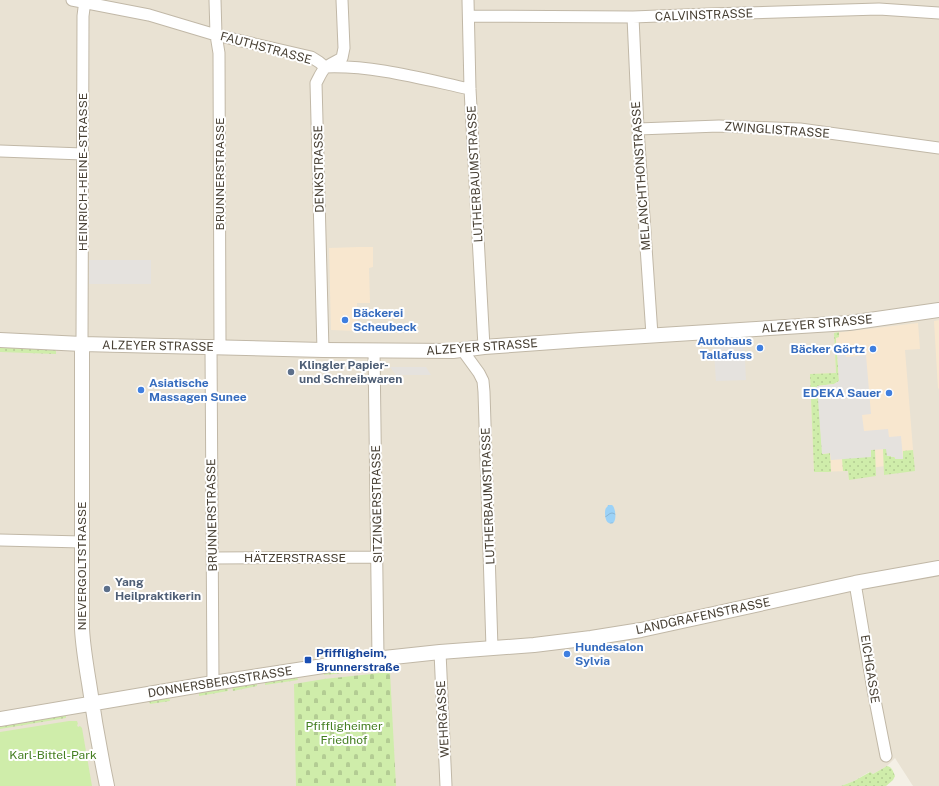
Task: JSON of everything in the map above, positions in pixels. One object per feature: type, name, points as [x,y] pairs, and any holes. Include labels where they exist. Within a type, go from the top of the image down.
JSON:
[{"type":"street","name":"FAUTHSTRASSE","points":[[72,0],[85,1],[149,15],[311,58],[325,67],[351,67],[391,72],[470,89]]},
{"type":"street","name":"BRUNNERSTRASSE","points":[[213,683],[212,558],[219,53],[216,34],[215,0]]},
{"type":"street","points":[[325,67],[342,58],[344,48],[342,0]]},
{"type":"street","name":"LUTHERBAUMSTRASSE","points":[[468,0],[470,89],[484,347]]},
{"type":"street","name":"HEINRICH-HEINE-STRASSE","points":[[82,344],[83,16],[85,1]]},
{"type":"street","name":"CALVINSTRASSE","points":[[469,16],[633,17],[879,9],[939,13]]},
{"type":"street","name":"MELANCHTHONSTRASSE","points":[[633,17],[638,129],[652,335]]},
{"type":"street","name":"DENKSTRASSE","points":[[323,350],[316,83],[325,67]]},
{"type":"street","name":"ZWINGLISTRASSE","points":[[638,129],[719,126],[800,129],[939,148]]},
{"type":"street","points":[[0,151],[83,154]]},
{"type":"street","name":"ALZEYER STRASSE","points":[[0,340],[82,344],[323,350],[463,351],[484,347],[849,323],[939,310]]},
{"type":"street","name":"NIEVERGOLTSTRASSE","points":[[82,344],[82,629],[92,704],[107,786]]},
{"type":"street","name":"SITZINGERSTRASSE","points":[[374,350],[378,557],[378,658]]},
{"type":"street","name":"LUTHERBAUMSTRASSE","points":[[463,351],[483,381],[492,648]]},
{"type":"street","points":[[0,540],[82,542]]},
{"type":"street","name":"HÄTZERSTRASSE","points":[[212,558],[378,557]]},
{"type":"street","name":"LANDGRAFENSTRASSE","points":[[440,652],[534,645],[640,630],[855,583],[939,568]]},
{"type":"street","name":"EICHGASSE","points":[[855,583],[886,756]]},
{"type":"street","name":"DONNERSBERGSTRASSE","points":[[0,719],[316,667],[378,658],[440,652]]},
{"type":"street","name":"WEHRGASSE","points":[[440,652],[446,786]]},
{"type":"shaded area","points":[[0,0],[939,0],[939,786],[913,786],[895,758],[887,766],[873,774],[869,772],[854,781],[841,786],[0,786]]},
{"type":"shaded area","points":[[373,247],[373,267],[369,268],[370,303],[357,303],[358,331],[331,330],[329,248]]},
{"type":"shaded area","points":[[89,260],[151,260],[151,284],[89,284]]},
{"type":"shaded area","points":[[939,320],[939,388],[938,389],[934,321]]},
{"type":"shaded area","name":"EDEKA Sauer","points":[[918,323],[920,349],[905,350],[914,462],[849,471],[814,472],[810,374],[836,373],[834,333]]},
{"type":"shaded area","points":[[744,339],[746,380],[716,381],[713,340]]},
{"type":"shaded area","points":[[845,350],[846,357],[866,355],[871,414],[862,415],[864,431],[888,429],[889,437],[901,436],[903,459],[895,459],[895,457],[887,456],[886,449],[871,450],[871,457],[831,460],[830,453],[822,454],[817,386],[834,384],[839,381],[837,351]]},
{"type":"shaded area","points":[[390,367],[426,367],[431,375],[396,375]]},
{"type":"green space","points":[[839,332],[839,337],[836,338],[836,346],[845,346],[845,350],[837,351],[839,381],[834,384],[817,386],[818,398],[826,397],[819,400],[821,435],[828,434],[821,438],[823,454],[830,453],[831,472],[814,472],[810,374],[836,373],[834,333]]},
{"type":"green space","points":[[0,347],[56,350],[56,354],[0,352]]},
{"type":"green space","points":[[840,433],[871,450],[875,449],[876,476],[849,480],[848,471],[843,471]]},
{"type":"green space","points":[[886,447],[892,456],[903,459],[903,451],[913,450],[915,471],[884,475],[883,449]]},
{"type":"green space","points":[[353,668],[354,672],[324,675],[324,672]]},
{"type":"green space","name":"Pfiffligheimer Friedhof","points":[[390,672],[396,786],[296,786],[294,684],[324,679]]},
{"type":"green space","points":[[297,677],[298,680],[265,685],[265,682]]},
{"type":"green space","points":[[257,684],[257,686],[233,691],[232,687]]},
{"type":"green space","points":[[228,688],[228,691],[199,696],[199,693]]},
{"type":"green space","points":[[169,698],[170,701],[150,704],[149,701]]},
{"type":"green space","points":[[66,715],[66,718],[0,729],[0,726]]},
{"type":"green space","name":"Karl-Bittel-Park","points":[[77,721],[78,727],[80,726],[82,728],[92,786],[0,786],[0,732]]},
{"type":"green space","points":[[887,766],[891,768],[895,776],[886,786],[841,786],[870,772],[873,774]]},
{"type":"water","points":[[608,505],[612,505],[614,509],[615,520],[612,523],[607,521],[605,516],[605,509]]},
{"type":"place","name":"Bäckerei Scheubeck","points":[[345,320]]},
{"type":"place","name":"Autohaus Tallafuss","points":[[760,348]]},
{"type":"place","name":"Bäcker Görtz","points":[[873,349]]},
{"type":"place","name":"Klingler Papier- und Schreibwaren","points":[[291,372]]},
{"type":"place","name":"Asiatische Massagen Sunee","points":[[141,390]]},
{"type":"place","name":"EDEKA Sauer","points":[[889,393]]},
{"type":"place","name":"Yang Heilpraktikerin","points":[[107,589]]},
{"type":"place","name":"Hundesalon Sylvia","points":[[567,654]]},
{"type":"place","name":"Pfiffligheim, Brunnerstraße","points":[[308,660]]}]
